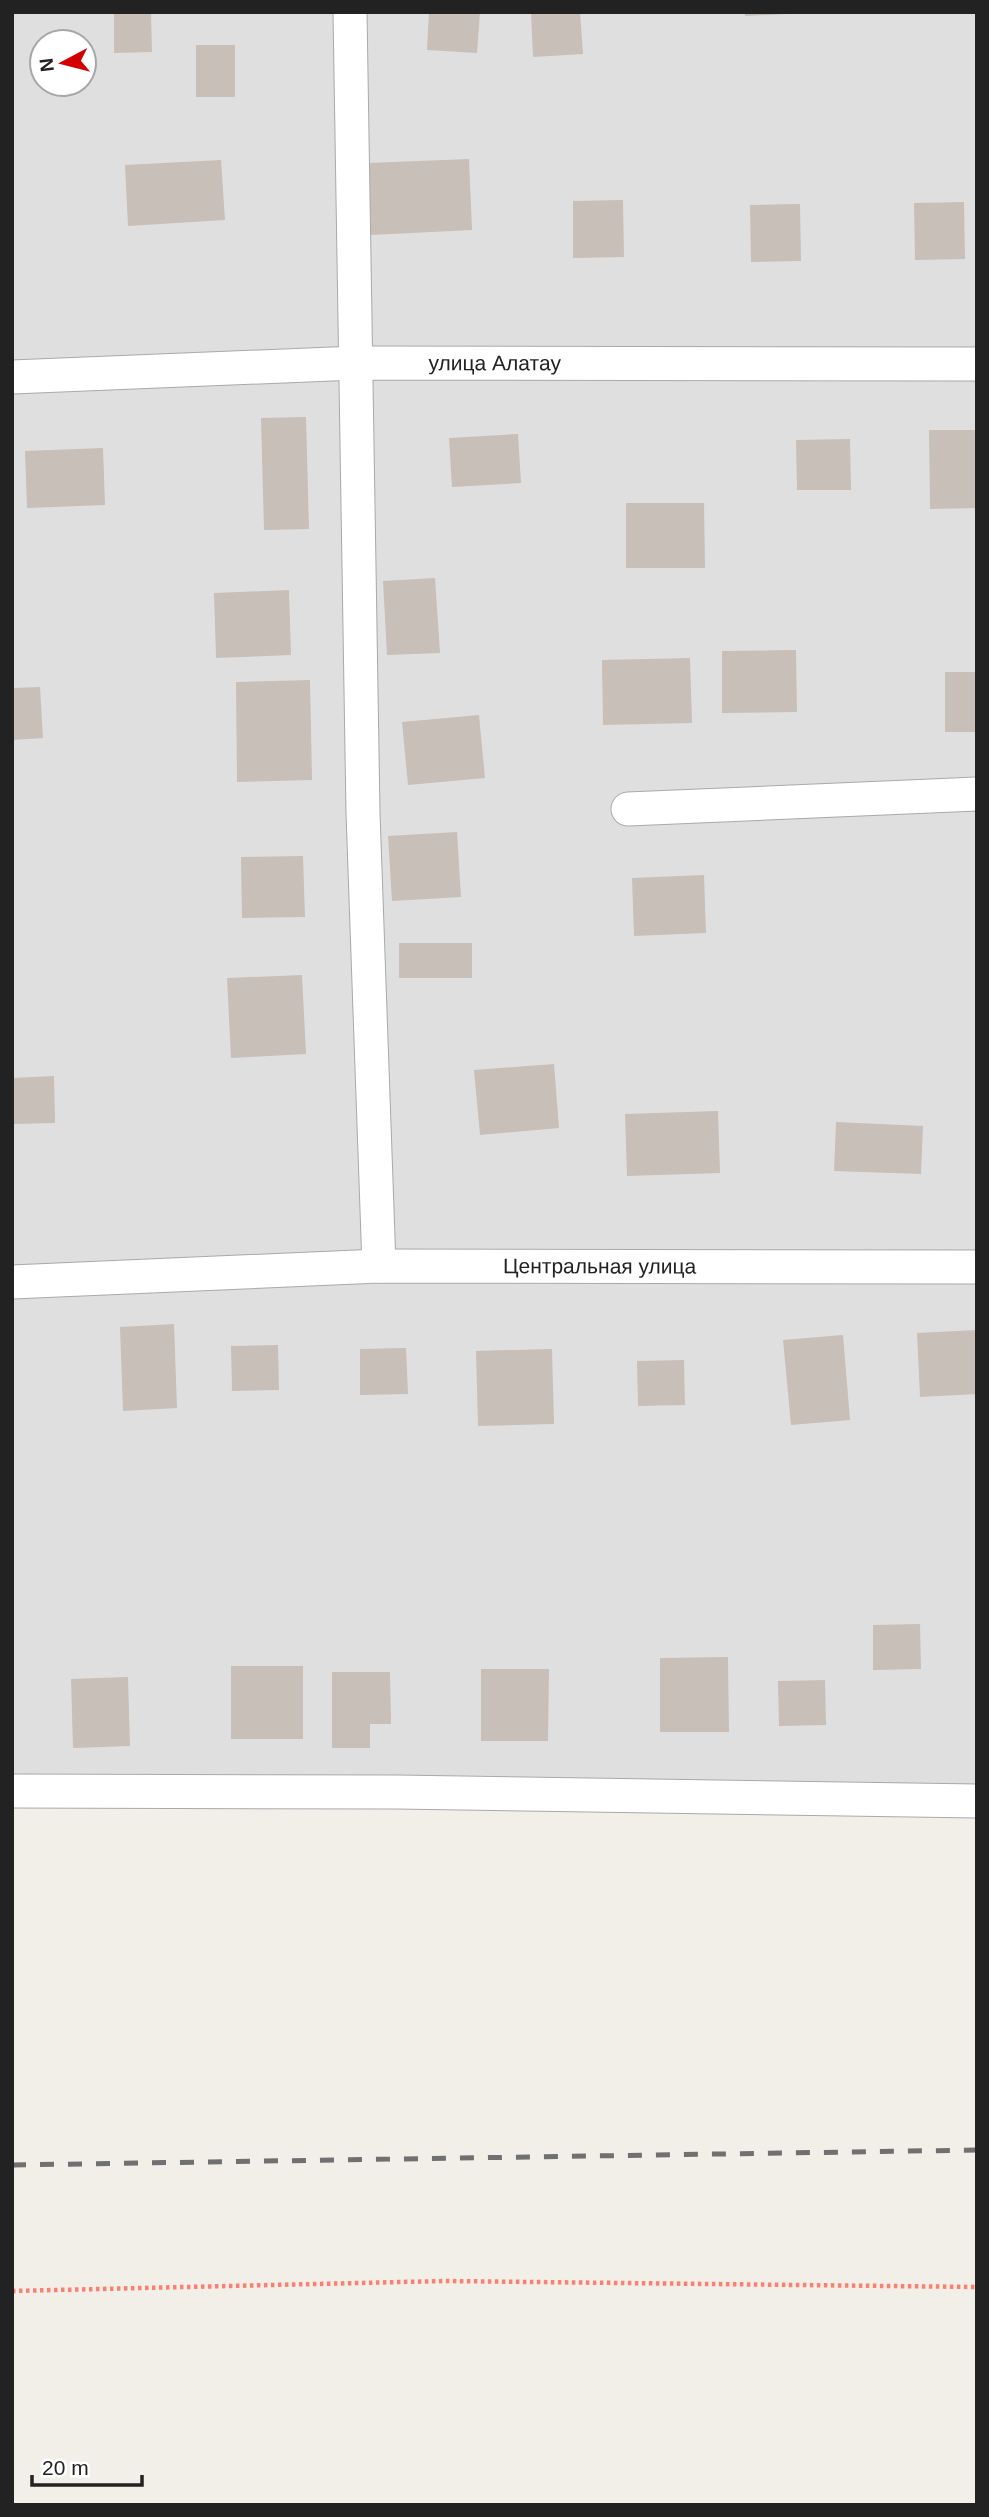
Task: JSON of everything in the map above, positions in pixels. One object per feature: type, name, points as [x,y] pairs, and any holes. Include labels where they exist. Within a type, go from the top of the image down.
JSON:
[{"type":"street","points":[[350,12],[363,813],[379,1266]]},
{"type":"street","name":"улица Алатау","points":[[12,377],[356,363],[977,364]]},
{"type":"street","points":[[628,809],[977,794]]},
{"type":"street","name":"Центральная улица","points":[[12,1282],[379,1266],[977,1267]]},
{"type":"street","points":[[12,1791],[397,1791],[977,1801]]},
{"type":"path","points":[[12,2291],[445,2281],[977,2287]]},
{"type":"shaded area","points":[[12,12],[977,12],[977,1801],[12,1791]]},
{"type":"building","points":[[114,12],[151,12],[152,52],[114,53]]},
{"type":"building","points":[[429,12],[480,12],[477,53],[427,50]]},
{"type":"building","points":[[531,12],[580,12],[583,54],[533,57]]},
{"type":"building","points":[[745,12],[786,12],[787,14],[745,16]]},
{"type":"building","points":[[196,45],[235,45],[235,97],[196,97]]},
{"type":"building","points":[[469,159],[472,230],[371,235],[368,163]]},
{"type":"building","points":[[221,160],[225,220],[128,226],[125,165]]},
{"type":"building","points":[[623,200],[624,257],[573,258],[573,201]]},
{"type":"building","points":[[964,202],[965,259],[915,260],[914,203]]},
{"type":"building","points":[[800,204],[801,261],[751,262],[750,205]]},
{"type":"building","points":[[306,417],[309,529],[264,530],[261,418]]},
{"type":"building","points":[[929,430],[977,430],[977,508],[930,509]]},
{"type":"building","points":[[518,434],[521,483],[452,487],[449,438]]},
{"type":"building","points":[[850,439],[851,490],[797,490],[796,440]]},
{"type":"building","points":[[103,448],[105,505],[27,508],[25,451]]},
{"type":"building","points":[[626,503],[704,503],[705,568],[626,568]]},
{"type":"building","points":[[435,578],[440,653],[387,655],[383,581]]},
{"type":"building","points":[[289,590],[291,655],[216,658],[214,593]]},
{"type":"building","points":[[796,650],[797,712],[722,713],[722,651]]},
{"type":"building","points":[[690,658],[692,723],[603,725],[602,660]]},
{"type":"building","points":[[945,672],[977,672],[977,732],[945,732]]},
{"type":"building","points":[[310,680],[312,780],[237,782],[236,682]]},
{"type":"building","points":[[40,687],[43,738],[12,740],[12,688]]},
{"type":"building","points":[[479,715],[485,778],[408,785],[402,722]]},
{"type":"building","points":[[457,832],[461,897],[392,901],[388,836]]},
{"type":"building","points":[[303,856],[305,917],[242,918],[241,857]]},
{"type":"building","points":[[704,875],[706,933],[634,936],[632,878]]},
{"type":"building","points":[[399,943],[472,943],[472,978],[399,978]]},
{"type":"building","points":[[302,975],[306,1054],[231,1058],[227,978]]},
{"type":"building","points":[[554,1064],[559,1128],[480,1135],[474,1070]]},
{"type":"building","points":[[54,1076],[55,1123],[12,1124],[12,1078]]},
{"type":"building","points":[[718,1111],[720,1173],[627,1176],[625,1114]]},
{"type":"building","points":[[836,1122],[923,1126],[921,1174],[834,1171]]},
{"type":"building","points":[[174,1324],[177,1408],[123,1411],[120,1327]]},
{"type":"building","points":[[977,1330],[977,1394],[920,1397],[917,1333]]},
{"type":"building","points":[[843,1335],[850,1420],[791,1425],[783,1340]]},
{"type":"building","points":[[278,1345],[279,1390],[232,1391],[231,1346]]},
{"type":"building","points":[[406,1348],[408,1394],[360,1395],[360,1349]]},
{"type":"building","points":[[552,1349],[554,1424],[478,1426],[476,1351]]},
{"type":"building","points":[[684,1360],[685,1405],[638,1406],[637,1361]]},
{"type":"building","points":[[920,1624],[921,1669],[873,1670],[873,1625]]},
{"type":"building","points":[[728,1657],[729,1732],[660,1732],[660,1658]]},
{"type":"building","points":[[231,1666],[303,1666],[303,1739],[231,1739]]},
{"type":"building","points":[[481,1669],[549,1669],[548,1741],[481,1741]]},
{"type":"building","points":[[332,1672],[390,1672],[391,1724],[370,1724],[370,1748],[332,1748]]},
{"type":"building","points":[[128,1677],[130,1746],[73,1748],[71,1679]]},
{"type":"building","points":[[825,1680],[826,1725],[779,1726],[778,1681]]},
{"type":"railway","points":[[12,2165],[977,2150]]}]
